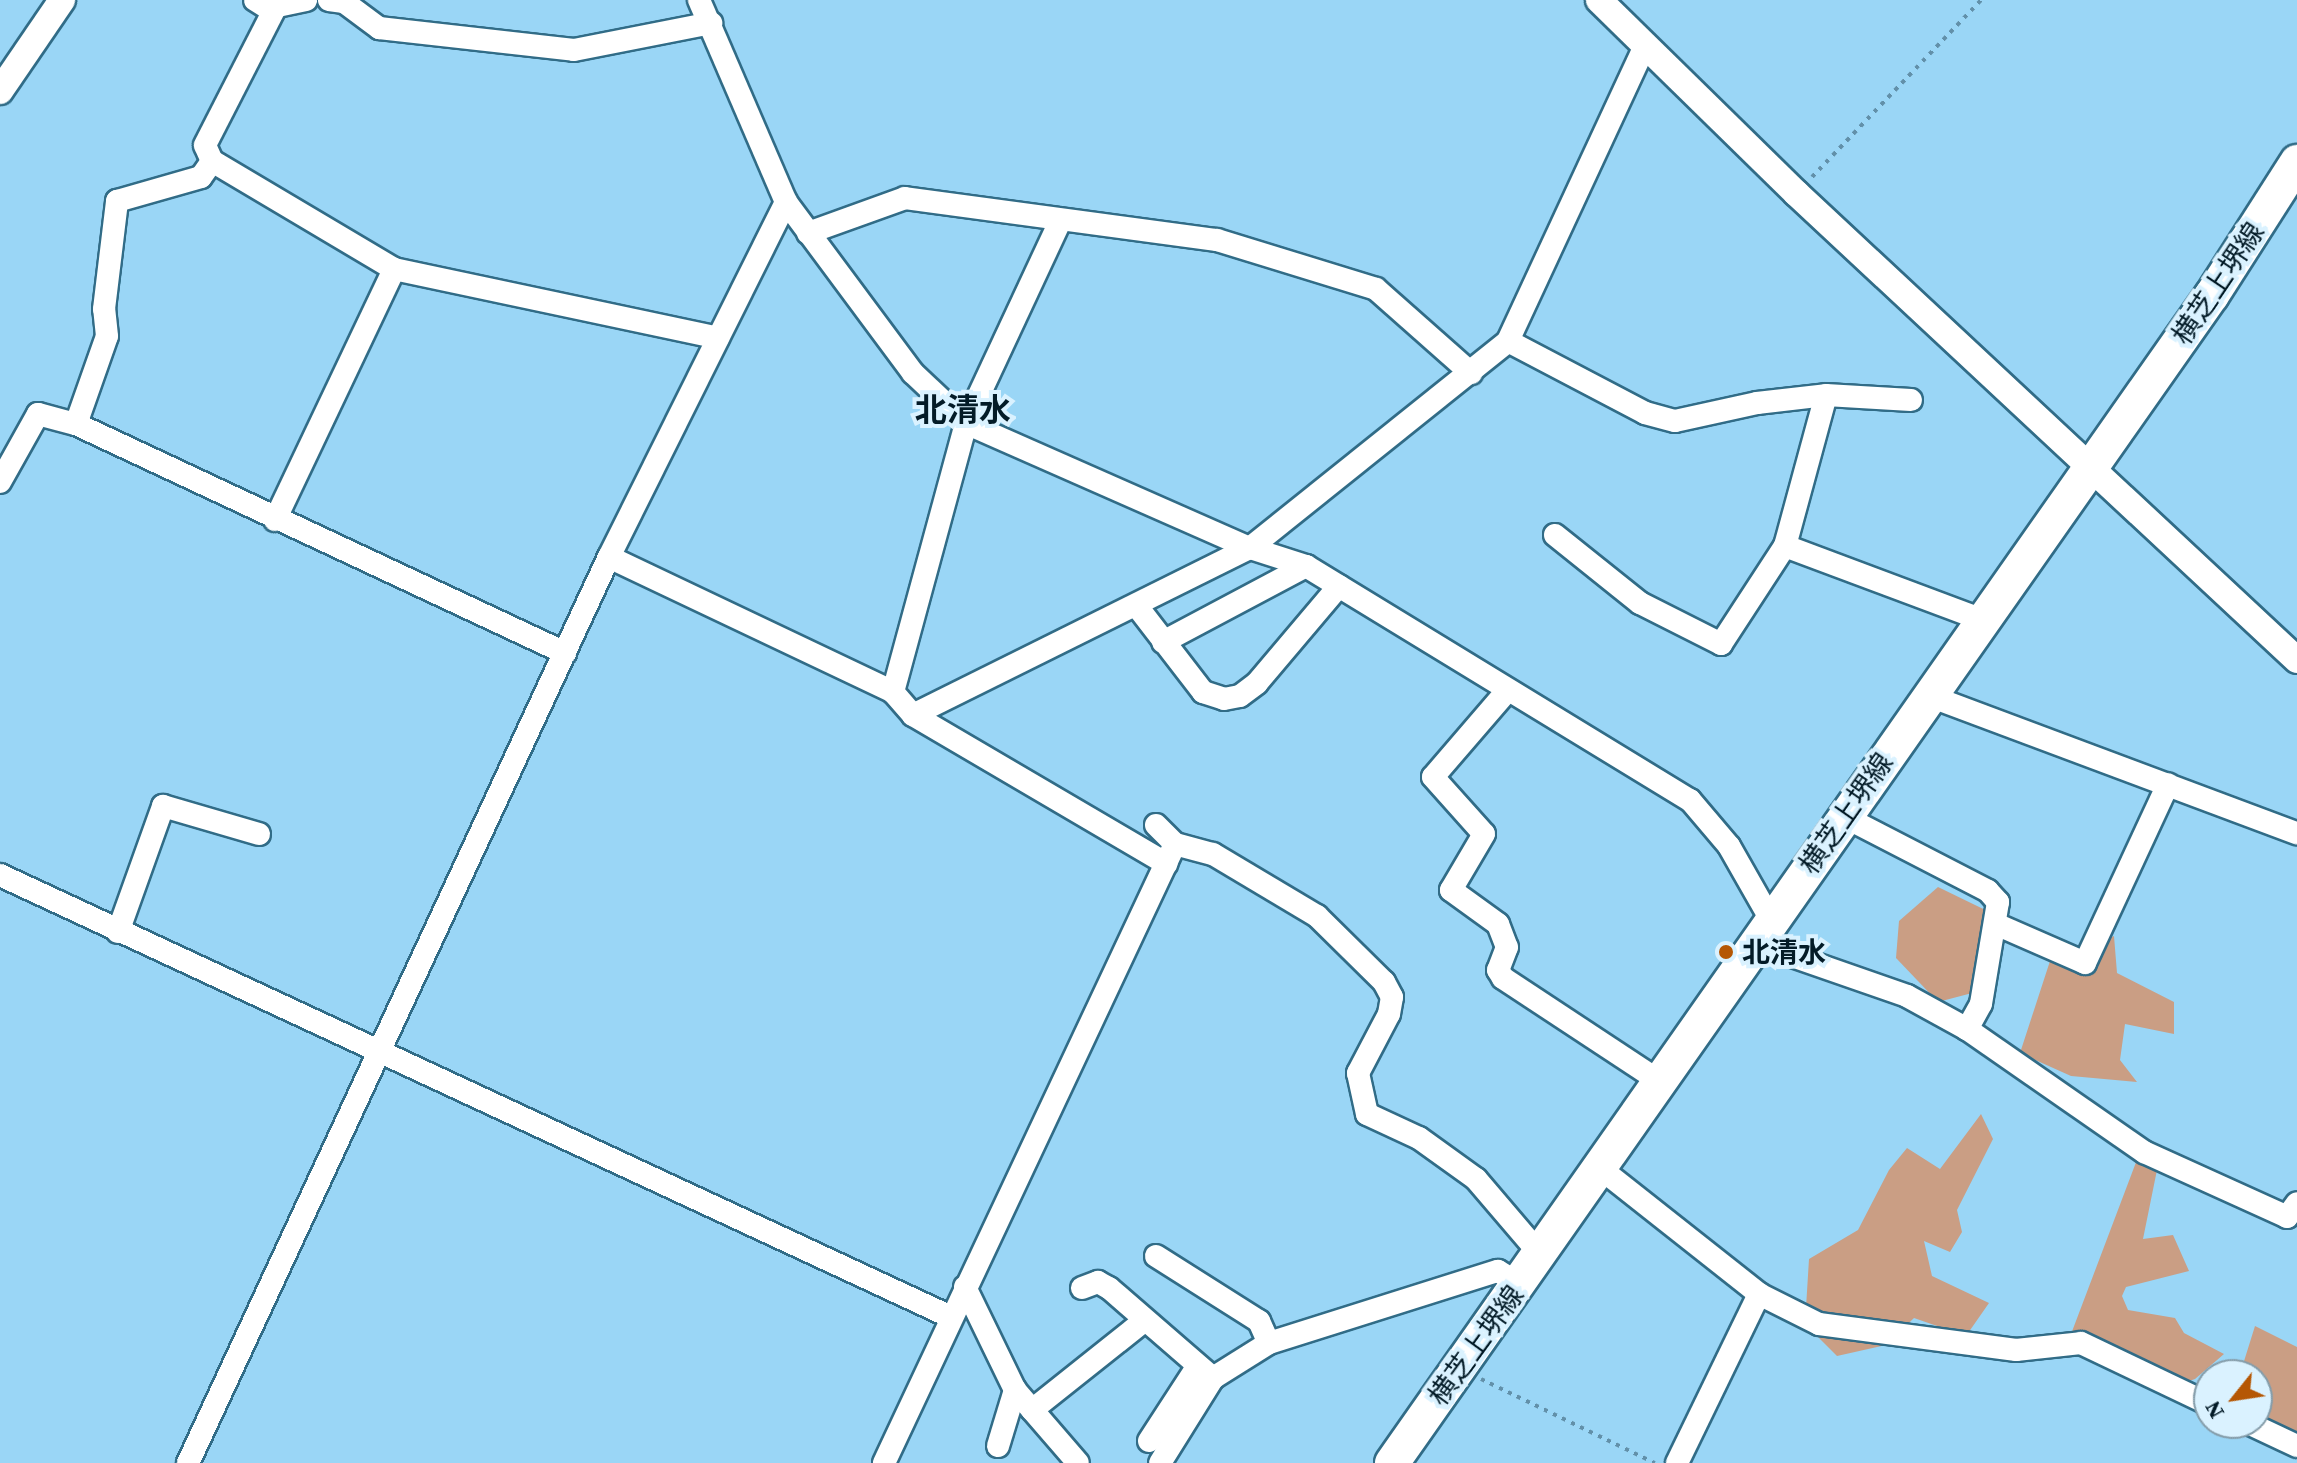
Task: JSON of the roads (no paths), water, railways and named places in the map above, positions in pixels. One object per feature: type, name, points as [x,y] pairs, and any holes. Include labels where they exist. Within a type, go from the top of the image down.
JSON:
[{"type":"main road","name":"横芝上堺線","points":[[1392,1463],[1601,1169],[1927,695],[2212,295],[2297,162]]},
{"type":"street","points":[[0,91],[62,0]]},
{"type":"street","points":[[306,0],[265,3],[205,145],[212,161],[394,269],[718,338]]},
{"type":"street","points":[[329,0],[344,2],[379,28],[574,50],[711,23]]},
{"type":"street","points":[[699,0],[786,202],[913,373],[966,423],[1250,548],[1306,566],[1690,800],[1729,846],[1763,931],[1967,1029],[2125,1142],[2287,1217],[2297,1203]]},
{"type":"street","points":[[1599,0],[1796,193],[2091,463],[2297,660]]},
{"type":"street","points":[[913,715],[1250,548],[1508,341],[1646,44]]},
{"type":"street","points":[[76,424],[107,336],[104,309],[117,201],[201,177],[212,161]]},
{"type":"street","points":[[808,233],[905,198],[1040,213],[1060,221],[1217,240],[1376,289],[1471,373]]},
{"type":"street","points":[[188,1463],[609,557],[786,202]]},
{"type":"street","points":[[893,692],[966,423],[1060,221]]},
{"type":"street","points":[[275,520],[394,269]]},
{"type":"street","points":[[1508,341],[1645,413],[1675,421],[1757,403],[1826,395],[1911,400]]},
{"type":"street","points":[[1555,535],[1640,603],[1721,644],[1785,546],[1826,395]]},
{"type":"street","points":[[0,482],[38,414],[76,424],[275,520],[565,653]]},
{"type":"street","points":[[1785,546],[1983,620]]},
{"type":"street","points":[[609,557],[893,692],[913,715],[1171,854],[1213,854],[1317,916],[1384,982],[1392,997],[1389,1014],[1358,1073],[1367,1114],[1419,1138],[1476,1179],[1541,1255]]},
{"type":"street","points":[[1163,642],[1306,566]]},
{"type":"street","points":[[1136,605],[1203,692],[1224,699],[1240,696],[1339,586]]},
{"type":"street","points":[[1507,691],[1433,777],[1484,834],[1451,890],[1498,924],[1507,947],[1498,970],[1503,978],[1661,1082]]},
{"type":"street","points":[[1927,695],[2297,833]]},
{"type":"street","points":[[1998,925],[2085,963],[2168,784]]},
{"type":"street","points":[[118,932],[163,806],[259,834]]},
{"type":"street","points":[[1843,816],[1988,891],[1998,902],[1998,925],[1981,1004],[1967,1029]]},
{"type":"street","points":[[1156,825],[1171,854]]},
{"type":"street","points":[[884,1463],[1171,854]]},
{"type":"street","points":[[0,875],[380,1055],[951,1317]]},
{"type":"street","points":[[1601,1169],[1759,1294],[1819,1324],[1879,1336],[2016,1350],[2081,1343],[2193,1396]]},
{"type":"street","points":[[1156,1256],[1259,1321],[1269,1343]]},
{"type":"street","points":[[1149,1441],[1205,1373],[1269,1343],[1498,1271],[1520,1284]]},
{"type":"street","points":[[1082,1288],[1098,1282],[1109,1288],[1205,1373]]},
{"type":"street","points":[[965,1287],[1015,1390],[1078,1463]]},
{"type":"street","points":[[1677,1463],[1759,1294]]},
{"type":"street","points":[[1032,1410],[1144,1321]]},
{"type":"street","points":[[1163,1462],[1205,1373]]},
{"type":"street","points":[[998,1446],[1015,1390]]},
{"type":"street","points":[[2273,1435],[2297,1446]]},
{"type":"place","name":"北清水","points":[[1726,952]]},
{"type":"district","name":"北清水","points":[[963,410]]}]
